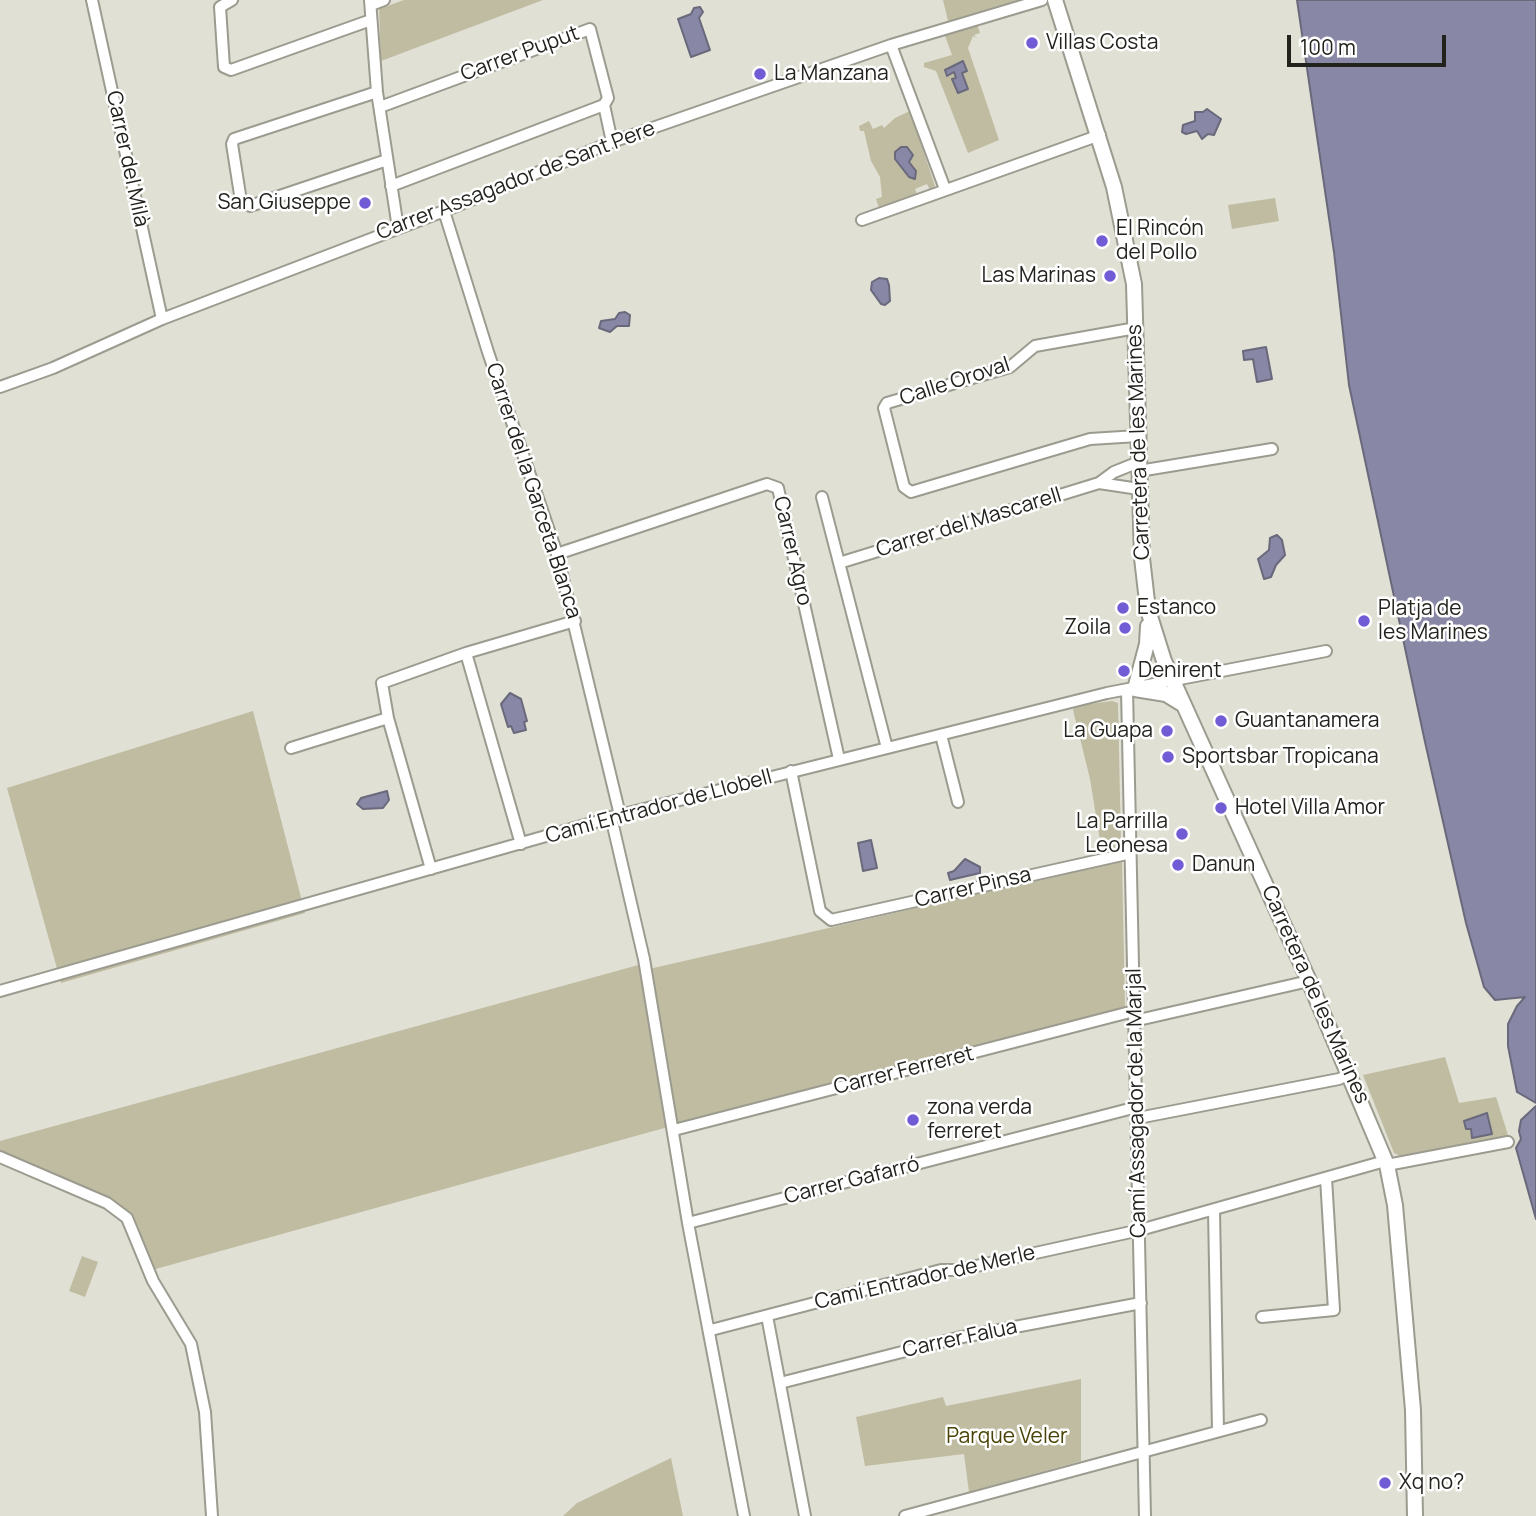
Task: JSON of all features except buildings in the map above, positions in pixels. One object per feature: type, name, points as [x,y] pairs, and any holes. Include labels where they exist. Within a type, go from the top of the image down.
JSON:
[{"type":"main road","name":"Carretera de les Marines","points":[[1055,0],[1100,135],[1128,246],[1136,328],[1139,489],[1142,558],[1148,610],[1172,680],[1310,981],[1386,1163],[1395,1205],[1413,1410],[1415,1516]]},
{"type":"main road","points":[[1148,610],[1147,644],[1131,689],[1166,694],[1184,705]]},
{"type":"street","name":"Carrer del Milà","points":[[92,0],[162,319]]},
{"type":"street","points":[[232,0],[220,7],[224,67],[231,70],[371,20]]},
{"type":"street","points":[[384,0],[370,2],[371,20],[377,92],[398,228]]},
{"type":"street","name":"Carrer Assagador de Sant Pere","points":[[0,387],[53,368],[162,319],[444,211],[612,142],[891,45],[1042,0]]},
{"type":"street","name":"Carrer Puput","points":[[380,107],[586,29],[593,32],[608,97],[604,105],[612,142]]},
{"type":"street","points":[[891,45],[945,189]]},
{"type":"street","points":[[377,92],[234,139],[232,144],[241,201],[250,206],[387,160]]},
{"type":"street","points":[[391,186],[604,105]]},
{"type":"street","points":[[862,220],[1100,135]]},
{"type":"street","name":"Carrer del la Garceta Blanca","points":[[444,211],[492,364],[557,554],[575,621],[644,960],[688,1223],[711,1330],[744,1516]]},
{"type":"street","name":"Calle Oroval","points":[[1136,328],[1035,346],[1010,367],[887,403],[884,408],[904,487],[911,492],[1090,439],[1138,436]]},
{"type":"street","name":"Carrer del Mascarell","points":[[839,564],[1099,483],[1114,472],[1272,449]]},
{"type":"street","name":"Carrer del Mascarell","points":[[1099,483],[1139,489]]},
{"type":"street","name":"Carrer Agro","points":[[557,554],[767,485],[778,488],[839,759]]},
{"type":"street","points":[[822,497],[887,748]]},
{"type":"street","points":[[430,869],[381,688],[386,679],[575,621]]},
{"type":"street","name":"Camí Entrador de Llobell","points":[[0,991],[616,816],[1131,689],[1325,651]]},
{"type":"street","points":[[466,653],[520,844]]},
{"type":"street","name":"Camí Assagador de la Marjal","points":[[1131,689],[1131,853],[1145,1516]]},
{"type":"street","points":[[292,748],[388,718]]},
{"type":"street","points":[[941,735],[958,803]]},
{"type":"street","name":"Carrer Pinsa","points":[[791,772],[820,911],[831,920],[1131,853]]},
{"type":"street","name":"Carrer Ferreret","points":[[674,1130],[1134,1016],[1310,981]]},
{"type":"street","name":"Carrer Gafarró","points":[[688,1223],[1137,1113],[1339,1079],[1350,1074]]},
{"type":"street","name":"Camí Entrador de Merle","points":[[711,1330],[940,1270],[958,1270],[1140,1230],[1386,1163],[1508,1142]]},
{"type":"street","points":[[0,1157],[114,1206],[130,1223],[153,1281],[191,1344],[205,1412],[212,1516]]},
{"type":"street","points":[[1262,1317],[1334,1310],[1326,1178]]},
{"type":"street","points":[[1214,1210],[1218,1431]]},
{"type":"street","name":"Carrer Falua","points":[[780,1383],[957,1338],[1141,1303]]},
{"type":"street","points":[[767,1316],[805,1516]]},
{"type":"street","points":[[905,1516],[1262,1420]]},
{"type":"green space","points":[[404,0],[543,0],[381,61],[379,9]]},
{"type":"green space","points":[[943,0],[1019,0],[948,21]]},
{"type":"green space","points":[[977,24],[980,33],[974,35],[977,38],[973,36],[968,48],[999,140],[968,153],[936,71],[924,67],[924,63],[952,55],[944,33]]},
{"type":"green space","points":[[910,111],[935,186],[930,190],[927,184],[915,189],[917,194],[879,208],[876,199],[882,197],[880,177],[871,161],[864,131],[860,131],[859,126],[869,121],[873,129],[882,125],[884,128],[895,118]]},
{"type":"green space","points":[[1275,198],[1279,221],[1232,229],[1228,205]]},
{"type":"green space","points":[[1112,701],[1118,703],[1121,844],[1116,850],[1102,853],[1090,779],[1073,710],[1075,706]]},
{"type":"green space","points":[[253,711],[305,913],[61,983],[7,788]]},
{"type":"green space","points":[[1122,861],[1125,1007],[677,1124],[649,969]]},
{"type":"green space","points":[[642,964],[668,1127],[152,1270],[138,1226],[121,1206],[0,1150],[0,1141]]},
{"type":"green space","points":[[1445,1057],[1459,1103],[1496,1097],[1509,1138],[1404,1158],[1394,1153],[1363,1075]]},
{"type":"green space","points":[[82,1256],[98,1262],[85,1297],[69,1291]]},
{"type":"green space","name":"Parque Veler","points":[[1081,1379],[1081,1461],[969,1492],[964,1454],[865,1466],[856,1417],[943,1397],[946,1406]]},
{"type":"green space","points":[[671,1458],[683,1516],[563,1516],[577,1503]]},
{"type":"water","points":[[1297,0],[1536,0],[1536,1103],[1517,1092],[1508,1046],[1508,1024],[1525,997],[1495,1000],[1484,987],[1466,923],[1425,742],[1349,385],[1334,252]]},
{"type":"water","points":[[700,7],[703,12],[699,18],[710,50],[691,57],[678,19]]},
{"type":"water","points":[[963,61],[967,71],[962,73],[968,89],[958,93],[952,79],[956,78],[954,72],[947,76],[945,70]]},
{"type":"water","points":[[1207,109],[1221,119],[1214,135],[1208,134],[1202,139],[1197,131],[1186,134],[1182,132],[1183,125],[1195,121],[1195,112]]},
{"type":"water","points":[[901,147],[907,147],[913,155],[909,162],[916,171],[915,179],[909,177],[895,159],[895,152]]},
{"type":"water","points":[[879,278],[887,279],[889,285],[890,301],[885,305],[881,304],[871,290],[872,282]]},
{"type":"water","points":[[619,313],[630,315],[629,326],[617,326],[610,332],[599,328],[601,321],[615,319]]},
{"type":"water","points":[[1266,347],[1272,379],[1257,382],[1253,359],[1244,360],[1243,351]]},
{"type":"water","points":[[1277,535],[1282,540],[1285,555],[1276,565],[1271,577],[1264,579],[1258,559],[1269,550],[1270,538]]},
{"type":"water","points":[[510,693],[521,699],[527,721],[524,722],[526,730],[514,733],[511,726],[508,727],[501,704]]},
{"type":"water","points":[[387,791],[389,800],[383,808],[363,809],[357,804],[361,798]]},
{"type":"water","points":[[871,840],[877,868],[863,871],[858,843]]},
{"type":"water","points":[[965,859],[980,867],[980,873],[950,880],[948,873],[954,871]]},
{"type":"water","points":[[1536,1106],[1536,1219],[1516,1148],[1521,1139],[1521,1120]]},
{"type":"water","points":[[1487,1113],[1492,1134],[1472,1138],[1471,1129],[1466,1129],[1464,1121]]},
{"type":"place","name":"Villas Costa","points":[[1032,43]]},
{"type":"place","name":"La Manzana","points":[[760,74]]},
{"type":"place","name":"San Giuseppe","points":[[365,203]]},
{"type":"place","name":"El Rincón del Pollo","points":[[1102,241]]},
{"type":"place","name":"Las Marinas","points":[[1110,276]]},
{"type":"place","name":"Estanco","points":[[1123,608]]},
{"type":"place","name":"Platja de les Marines","points":[[1364,621]]},
{"type":"place","name":"Zoila","points":[[1125,628]]},
{"type":"place","name":"Denirent","points":[[1124,671]]},
{"type":"place","name":"Guantanamera","points":[[1221,721]]},
{"type":"place","name":"La Guapa","points":[[1167,731]]},
{"type":"place","name":"Sportsbar Tropicana","points":[[1168,757]]},
{"type":"place","name":"Hotel Villa Amor","points":[[1221,808]]},
{"type":"place","name":"La Parrilla Leonesa","points":[[1182,834]]},
{"type":"place","name":"Danun","points":[[1178,865]]},
{"type":"place","name":"zona verda ferreret","points":[[913,1120]]},
{"type":"place","name":"Xq no?","points":[[1385,1483]]}]
